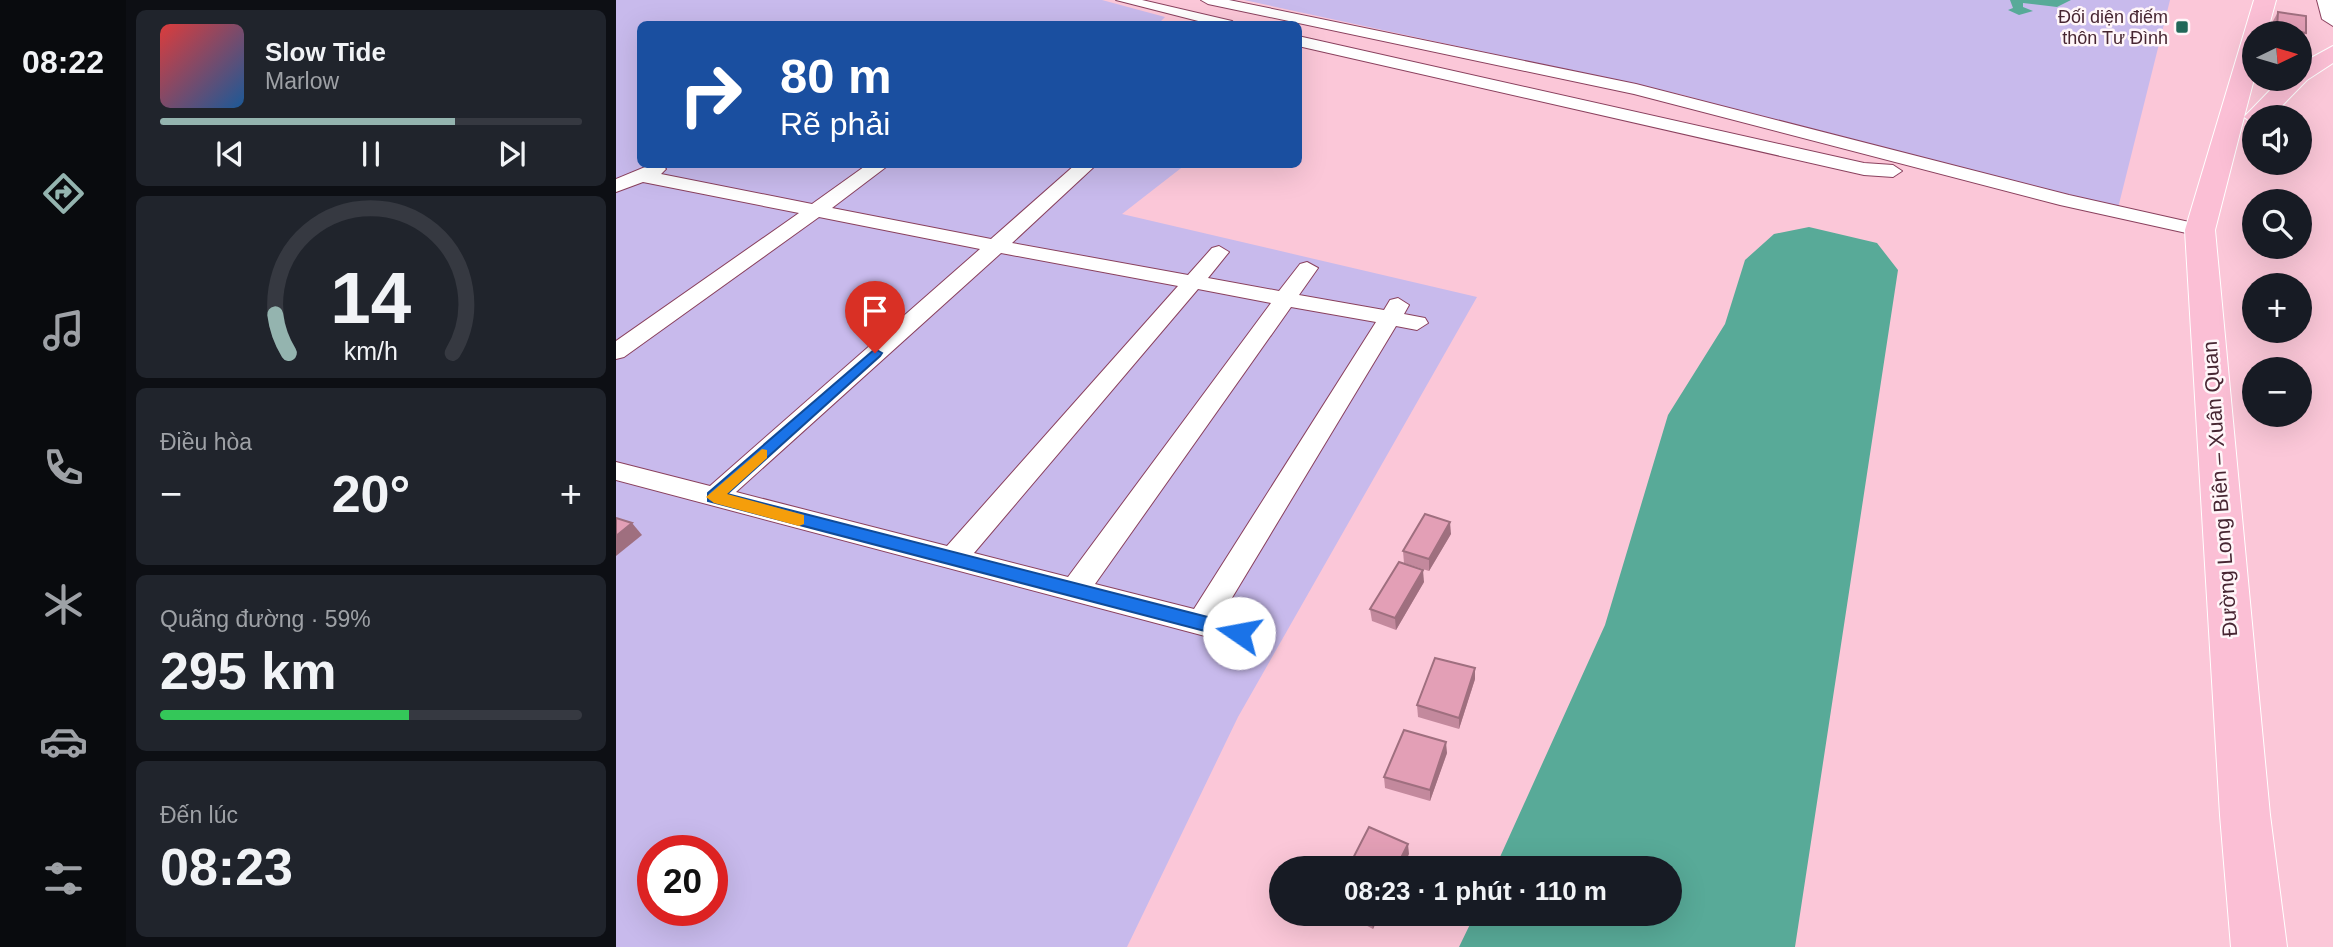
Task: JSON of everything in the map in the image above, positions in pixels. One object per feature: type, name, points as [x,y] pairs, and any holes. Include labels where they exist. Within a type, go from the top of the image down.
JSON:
[{"type":"main road","points":[[2259,21],[2265,0]]},
{"type":"main road","points":[[2312,66],[2333,53]]},
{"type":"main road","name":"Đường Long Biên – Xuân Quan","points":[[2242,76],[2232,107],[2220,168],[2200,230],[2245,815],[2259,947]]},
{"type":"main road","points":[[2269,105],[2283,91]]},
{"type":"main road","points":[[2220,168],[2242,137]]},
{"type":"street","points":[[2328,0],[2333,19]]},
{"type":"lane","points":[[1122,0],[1213,21]]},
{"type":"lane","points":[[1208,0],[1636,89],[1975,178],[2200,230]]},
{"type":"lane","points":[[1178,21],[1195,17]]},
{"type":"lane","points":[[1302,42],[1864,169],[1975,178]]},
{"type":"lane","points":[[616,187],[662,168]]},
{"type":"lane","points":[[616,352],[875,168]]},
{"type":"lane","points":[[714,497],[1084,168]]},
{"type":"lane","points":[[642,176],[1193,283],[1394,311],[1417,323]]},
{"type":"lane","points":[[951,560],[1219,252]]},
{"type":"lane","points":[[1075,590],[1307,268]]},
{"type":"lane","points":[[1201,624],[1394,311]]},
{"type":"lane","points":[[616,471],[1239,633]]},
{"type":"shaded area","points":[[616,0],[1102,0],[1165,17],[1161,21],[637,21],[637,168],[1181,168],[1122,214],[1477,297],[1238,717],[1127,947],[616,947]]},
{"type":"shaded area","points":[[1244,0],[2170,0],[2117,212],[2037,195],[1683,95]]},
{"type":"shaded area","points":[[2010,0],[2071,0],[2057,7],[2023,3],[2023,7],[2033,11],[2019,15],[2008,10],[2013,8]]},
{"type":"shaded area","points":[[1809,227],[1877,243],[1898,270],[1795,947],[1459,947],[1469,926],[1682,926],[1682,856],[1500,856],[1605,625],[1668,415],[1725,324],[1745,260],[1774,234]]},
{"type":"building","points":[[2278,12],[2306,16],[2306,21],[2277,21]]},
{"type":"building","points":[[1425,514],[1450,522],[1429,559],[1403,551]]},
{"type":"building","points":[[616,518],[632,523],[616,536]]},
{"type":"building","points":[[1399,562],[1423,570],[1395,618],[1370,609]]},
{"type":"building","points":[[1435,658],[1475,668],[1459,718],[1417,705]]},
{"type":"building","points":[[1404,730],[1446,742],[1430,790],[1384,777]]},
{"type":"building","points":[[1369,827],[1408,844],[1402,856],[1354,856]]},
{"type":"slow traffic","points":[[762,454],[714,497],[799,520]]},
{"type":"place","name":"Đối diện điếm thôn Tư Đình","points":[[2182,27]]},
{"type":"route","points":[[875,353],[714,497],[1239,633]]}]
